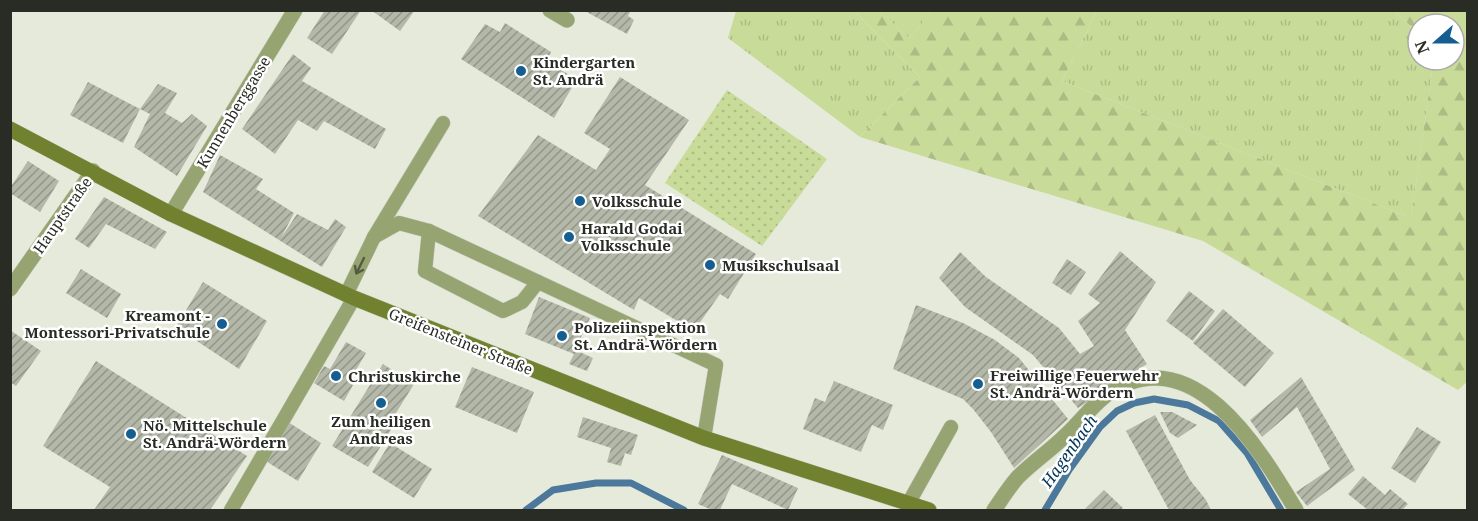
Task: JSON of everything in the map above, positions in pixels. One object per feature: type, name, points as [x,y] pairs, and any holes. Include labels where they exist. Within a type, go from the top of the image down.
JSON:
[{"type":"main road","name":"Greifensteiner Straße","points":[[10,129],[171,214],[350,297],[704,438],[929,510]]},
{"type":"street","points":[[550,10],[567,20]]},
{"type":"street","name":"Kunnenberggasse","points":[[171,214],[292,12]]},
{"type":"street","name":"Hauptstraße","points":[[10,289],[93,171]]},
{"type":"street","points":[[993,510],[1017,478],[1105,397],[1127,384],[1149,377],[1174,380],[1197,390],[1225,412],[1251,441],[1296,510]]},
{"type":"lane","points":[[231,510],[350,297],[374,237],[442,123]]},
{"type":"lane","points":[[374,237],[399,223],[429,231],[717,365],[704,438]]},
{"type":"lane","points":[[429,231],[425,271],[502,311],[522,302],[538,282]]},
{"type":"lane","points":[[908,504],[951,427]]},
{"type":"green space","points":[[736,11],[854,11],[920,77],[860,137],[728,38]]},
{"type":"green space","points":[[854,11],[879,11],[909,38],[933,11],[1097,11],[1062,81],[1411,218],[1432,72],[1466,72],[1466,12],[1406,12],[1406,22],[1394,11],[1467,11],[1467,382],[1458,390],[1203,241],[860,137],[920,77]]},
{"type":"green space","points":[[879,11],[933,11],[909,38]]},
{"type":"green space","points":[[1097,11],[1394,11],[1406,22],[1406,72],[1432,72],[1411,218],[1062,81]]},
{"type":"green space","points":[[727,90],[827,159],[762,246],[665,183]]},
{"type":"building","points":[[325,10],[361,10],[332,54],[307,38]]},
{"type":"building","points":[[371,10],[415,10],[400,31]]},
{"type":"building","points":[[583,10],[631,10],[628,16],[634,20],[627,34]]},
{"type":"building","name":"Kindergarten St. Andrä","points":[[505,23],[551,52],[546,62],[577,79],[554,118],[461,59],[485,24],[500,32]]},
{"type":"building","points":[[293,54],[311,68],[302,81],[386,129],[375,149],[324,121],[317,131],[298,120],[275,154],[242,129]]},
{"type":"building","name":"Volksschule","points":[[620,77],[689,120],[645,185],[756,254],[728,299],[720,294],[694,331],[639,298],[634,310],[478,216],[538,135],[596,170],[610,149],[584,133]]},
{"type":"building","points":[[88,82],[140,109],[123,143],[70,115]]},
{"type":"building","points":[[158,84],[177,93],[165,113],[182,123],[192,114],[207,126],[177,176],[134,147],[150,114],[140,109]]},
{"type":"building","points":[[220,155],[263,179],[256,189],[294,213],[281,238],[297,214],[328,230],[335,219],[346,227],[322,267],[203,192]]},
{"type":"building","points":[[28,161],[59,181],[40,212],[10,193],[10,188]]},
{"type":"building","points":[[104,197],[167,232],[155,249],[106,224],[89,248],[75,239]]},
{"type":"building","points":[[1120,251],[1156,282],[1125,330],[1147,364],[1078,408],[1033,355],[965,307],[939,278],[960,252],[986,277],[1059,328],[1080,354],[1094,346],[1078,321],[1100,303],[1088,294]]},
{"type":"building","points":[[1067,259],[1086,272],[1071,295],[1052,283]]},
{"type":"building","points":[[81,269],[121,294],[107,318],[66,293]]},
{"type":"building","name":"Kreamont - Montessori-Privatschule","points":[[203,282],[267,321],[239,369],[176,327]]},
{"type":"building","points":[[1189,291],[1215,311],[1193,341],[1166,321]]},
{"type":"building","points":[[539,297],[590,318],[575,350],[593,358],[587,371],[569,364],[574,354],[525,334]]},
{"type":"building","points":[[916,305],[963,323],[995,340],[1019,358],[1068,419],[1014,468],[991,432],[963,399],[893,369]]},
{"type":"building","points":[[1223,309],[1274,353],[1245,387],[1193,343]]},
{"type":"building","points":[[10,330],[41,351],[16,386],[10,382]]},
{"type":"building","name":"Christuskirche","points":[[346,342],[366,353],[349,382],[353,385],[344,401],[314,383],[324,366],[330,369]]},
{"type":"building","name":"Nö. Mittelschule St. Andrä-Wördern","points":[[96,361],[247,456],[210,510],[94,510],[110,487],[43,446]]},
{"type":"building","name":"Zum heiligen Andreas","points":[[383,364],[414,384],[391,421],[395,423],[368,467],[332,446]]},
{"type":"building","points":[[472,367],[534,392],[517,433],[455,407]]},
{"type":"building","points":[[1301,377],[1355,470],[1307,506],[1296,492],[1330,469],[1297,407],[1262,437],[1250,420]]},
{"type":"building","points":[[834,381],[893,405],[883,430],[872,425],[861,452],[803,429],[815,398],[825,402]]},
{"type":"building","points":[[1160,412],[1172,412],[1197,425],[1178,438],[1170,433]]},
{"type":"building","points":[[1155,415],[1190,480],[1211,510],[1169,510],[1126,431]]},
{"type":"building","points":[[583,417],[638,435],[631,455],[625,453],[621,466],[607,462],[611,448],[577,437]]},
{"type":"building","points":[[288,422],[321,443],[298,481],[264,460]]},
{"type":"building","points":[[1417,427],[1441,442],[1415,483],[1391,468]]},
{"type":"building","points":[[390,443],[432,469],[414,498],[372,472]]},
{"type":"building","points":[[722,455],[798,488],[788,510],[732,484],[720,510],[712,510],[698,504]]},
{"type":"building","points":[[1363,476],[1385,495],[1390,489],[1408,504],[1402,510],[1368,510],[1348,494]]},
{"type":"building","points":[[1104,490],[1123,508],[1120,510],[1084,510]]},
{"type":"waterway","name":"Hagenbach","points":[[1045,510],[1069,470],[1100,427],[1117,411],[1134,403],[1154,399],[1188,405],[1219,421],[1247,453],[1281,510]]},
{"type":"waterway","name":"Hagenbach","points":[[526,510],[553,490],[596,483],[631,483],[684,510]]},
{"type":"place","name":"Kindergarten St. Andrä","points":[[521,71]]},
{"type":"place","name":"Volksschule","points":[[580,201]]},
{"type":"place","name":"Harald Godai Volksschule","points":[[569,237]]},
{"type":"place","name":"Musikschulsaal","points":[[710,265]]},
{"type":"place","name":"Kreamont - Montessori-Privatschule","points":[[222,324]]},
{"type":"place","name":"Polizeiinspektion St. Andrä-Wördern","points":[[562,336]]},
{"type":"place","name":"Christuskirche","points":[[336,376]]},
{"type":"place","name":"Freiwillige Feuerwehr St. Andrä-Wördern","points":[[978,384]]},
{"type":"place","name":"Zum heiligen Andreas","points":[[381,403]]},
{"type":"place","name":"Nö. Mittelschule St. Andrä-Wördern","points":[[131,434]]}]
